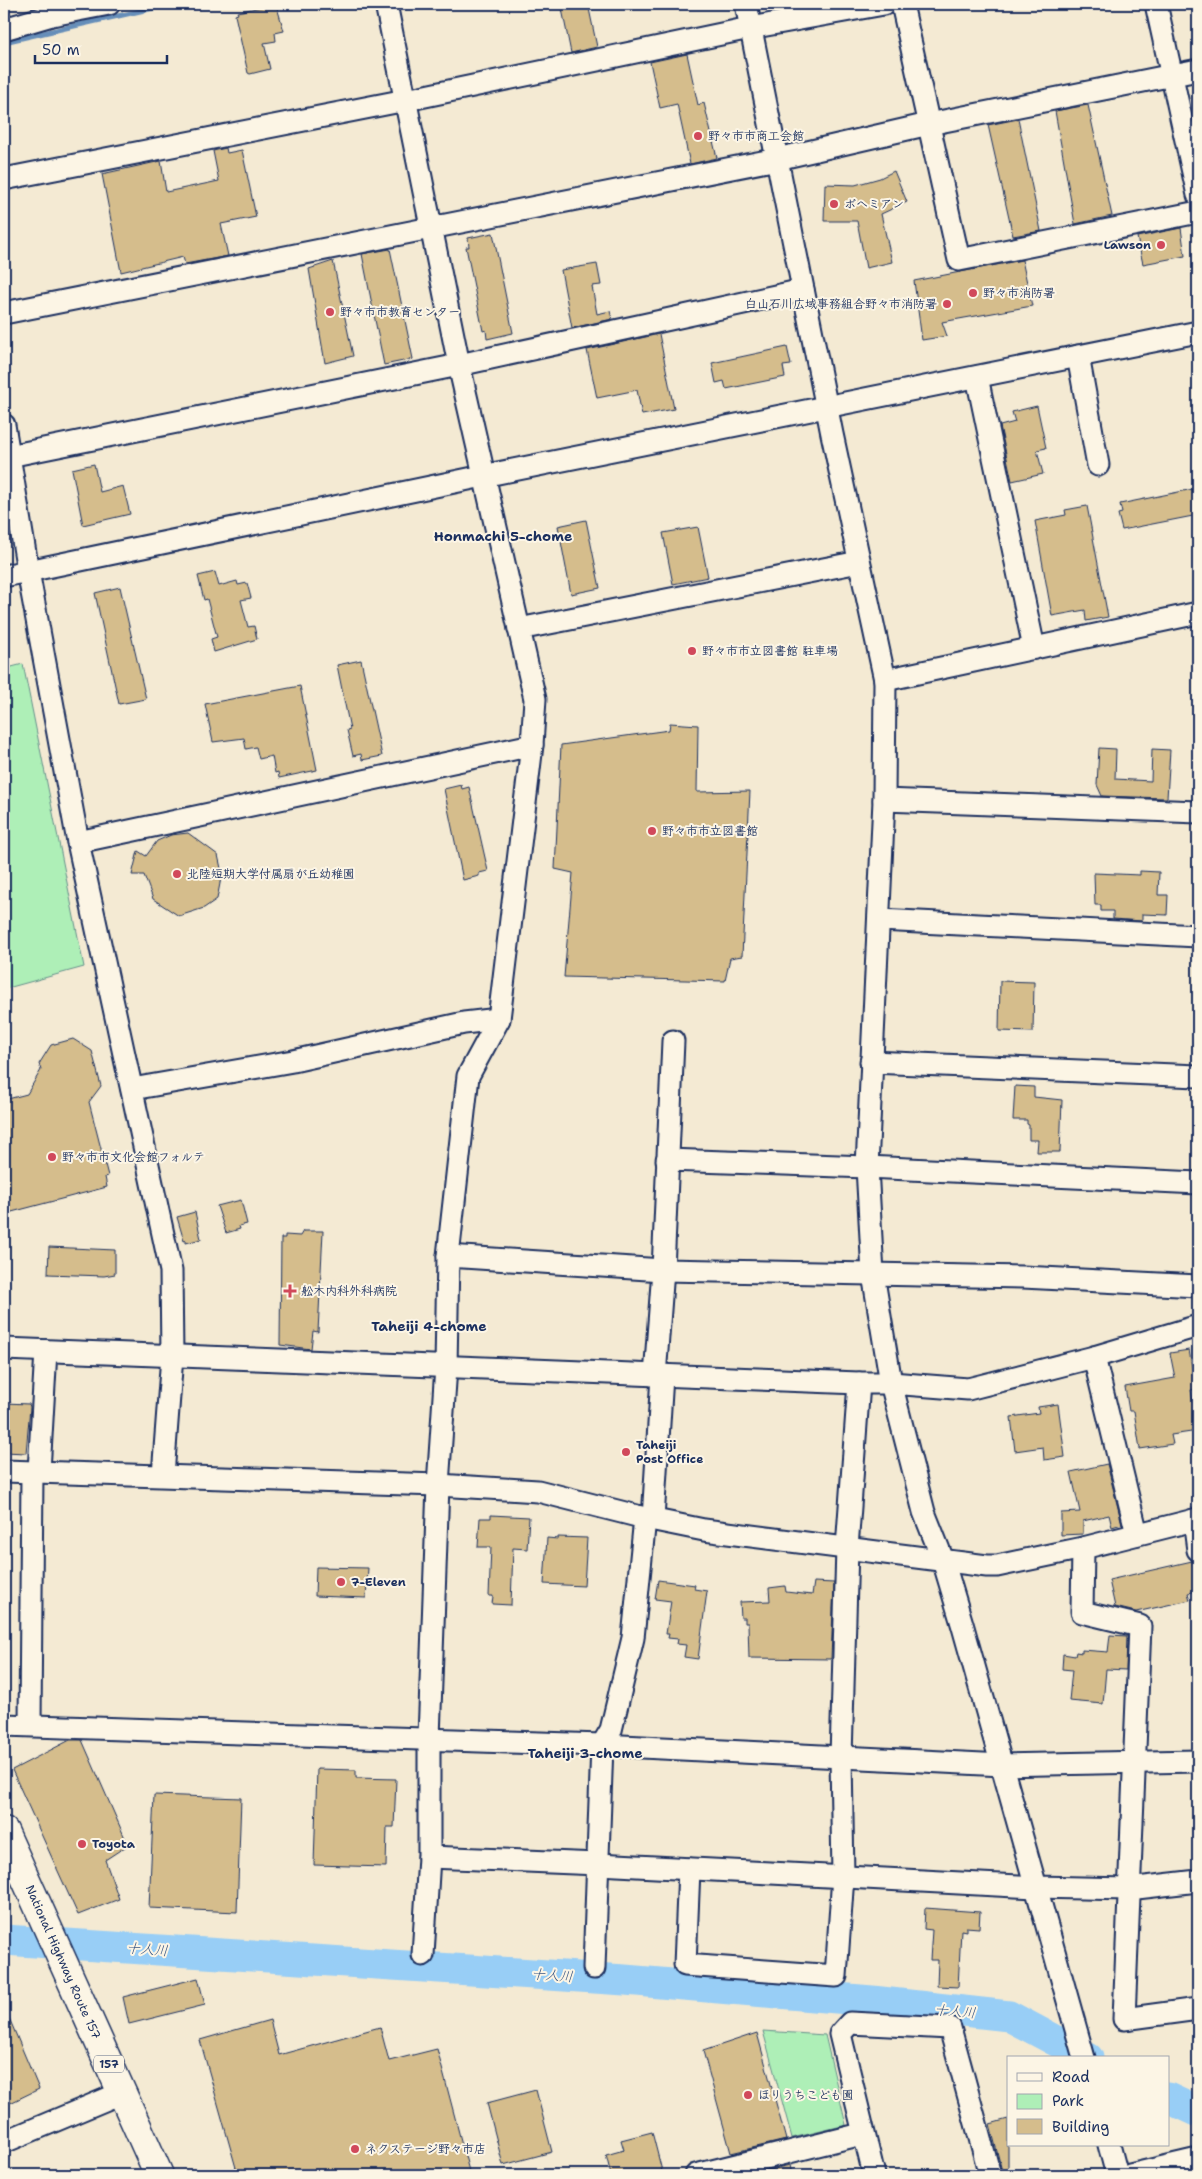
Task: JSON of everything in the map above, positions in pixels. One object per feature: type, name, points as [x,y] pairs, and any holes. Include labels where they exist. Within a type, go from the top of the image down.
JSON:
[{"type":"highway","name":"National Highway Route 157","points":[[4,1831],[158,2175]]},
{"type":"street","points":[[4,29],[52,15],[109,4]]},
{"type":"street","points":[[386,4],[459,365],[535,699],[532,745],[499,1019],[468,1076],[448,1256],[446,1368],[438,1485],[429,1738],[430,1858],[423,1955]]},
{"type":"street","points":[[746,4],[826,408],[885,680],[884,800],[867,1167],[873,1274],[891,1383],[924,1512],[943,1560],[1003,1765],[1083,2056]]},
{"type":"street","points":[[4,179],[406,100],[750,28],[884,4]]},
{"type":"street","points":[[902,4],[959,260],[1198,212]]},
{"type":"street","points":[[1156,4],[1198,195]]},
{"type":"street","points":[[4,313],[777,159],[929,124],[1198,70]]},
{"type":"street","points":[[7,456],[459,365],[803,290]]},
{"type":"street","points":[[4,576],[483,476],[1198,332]]},
{"type":"street","points":[[1078,356],[1098,464]]},
{"type":"street","points":[[977,377],[1034,648]]},
{"type":"street","points":[[4,426],[7,456],[78,842],[171,1271],[172,1356],[163,1475]]},
{"type":"street","points":[[519,629],[859,562]]},
{"type":"street","points":[[885,680],[1198,613]]},
{"type":"street","points":[[78,842],[532,745]]},
{"type":"street","points":[[884,800],[1198,812]]},
{"type":"street","points":[[879,920],[1198,936]]},
{"type":"street","points":[[132,1089],[293,1062],[464,1023],[499,1019]]},
{"type":"street","points":[[594,1968],[602,1745],[611,1730],[633,1638],[649,1518],[659,1376],[673,1042]]},
{"type":"street","points":[[871,1062],[1198,1076]]},
{"type":"street","points":[[667,1160],[867,1167],[1198,1184]]},
{"type":"street","points":[[448,1256],[663,1270],[1022,1277],[1198,1286]]},
{"type":"street","points":[[4,1349],[446,1368],[891,1383],[968,1389],[1198,1326]]},
{"type":"street","points":[[30,1725],[36,1471],[46,1351]]},
{"type":"street","points":[[1094,1356],[1137,1534]]},
{"type":"street","points":[[689,1869],[685,1965],[836,1976],[843,1876],[841,1757],[848,1548],[859,1383]]},
{"type":"street","points":[[4,1471],[438,1485],[538,1491],[704,1530],[997,1566],[1083,1548],[1196,1520],[1198,1550]]},
{"type":"street","points":[[1083,1548],[1082,1612],[1140,1626],[1136,1762],[1128,1889],[1124,2020],[1198,2009]]},
{"type":"street","points":[[4,1725],[429,1738],[1003,1765],[1198,1761]]},
{"type":"street","points":[[430,1858],[1128,1889],[1198,1881]]},
{"type":"street","points":[[874,2175],[862,2134],[840,2034],[850,2023],[950,2028],[990,2175]]},
{"type":"street","points":[[4,2142],[121,2093]]},
{"type":"street","points":[[696,2175],[862,2134]]},
{"type":"street","points":[[1109,2146],[1117,2175]]},
{"type":"street","points":[[1130,2175],[1198,2160]]},
{"type":"green space","points":[[23,664],[84,967],[4,989],[4,669]]},
{"type":"green space","points":[[763,2031],[825,2035],[846,2125],[792,2138]]},
{"type":"building","points":[[276,4],[284,31],[275,33],[276,41],[264,43],[270,69],[250,74],[248,73],[235,15],[238,14],[237,12]]},
{"type":"building","points":[[561,4],[588,4],[597,47],[571,53]]},
{"type":"building","points":[[687,54],[698,105],[704,103],[717,158],[690,164],[677,104],[660,108],[650,62]]},
{"type":"building","points":[[1088,105],[1112,216],[1075,224],[1055,111]]},
{"type":"building","points":[[1018,119],[1041,231],[1013,236],[988,125]]},
{"type":"building","points":[[226,148],[227,153],[242,150],[256,217],[221,224],[228,256],[185,264],[183,257],[121,272],[102,174],[161,161],[166,192],[219,181],[213,151]]},
{"type":"building","points":[[894,171],[907,202],[881,214],[892,262],[866,268],[857,221],[824,221],[825,184],[855,185],[880,178]]},
{"type":"building","name":"Lawson","points":[[1181,228],[1185,256],[1143,264],[1137,237]]},
{"type":"building","points":[[493,233],[513,333],[487,339],[486,330],[483,331],[466,247],[469,247],[468,238]]},
{"type":"building","points":[[390,249],[413,359],[384,365],[362,254]]},
{"type":"building","name":"野々市消防署","points":[[1022,260],[1032,306],[942,322],[947,336],[922,340],[914,281]]},
{"type":"building","name":"野々市市教育センター","points":[[333,261],[353,356],[325,363],[309,269]]},
{"type":"building","points":[[597,264],[601,285],[592,286],[597,314],[610,311],[612,319],[572,328],[561,270]]},
{"type":"building","points":[[659,334],[674,409],[642,415],[637,390],[597,398],[587,350]]},
{"type":"building","points":[[787,347],[791,365],[783,366],[785,377],[726,389],[724,381],[716,383],[712,363]]},
{"type":"building","points":[[1037,406],[1046,448],[1037,450],[1043,474],[1012,481],[1000,426],[1015,422],[1012,412]]},
{"type":"building","points":[[94,464],[100,492],[123,486],[130,514],[83,525],[72,469]]},
{"type":"building","points":[[1198,488],[1198,515],[1122,530],[1118,514],[1122,513],[1120,504]]},
{"type":"building","points":[[1087,506],[1108,617],[1086,621],[1085,610],[1052,616],[1035,521],[1066,515],[1065,510]]},
{"type":"building","points":[[586,520],[600,588],[571,594],[558,526]]},
{"type":"building","points":[[698,527],[708,577],[673,584],[663,533]]},
{"type":"building","points":[[215,572],[219,586],[237,581],[238,585],[247,583],[251,598],[241,600],[248,627],[254,626],[257,639],[214,652],[211,639],[217,637],[207,599],[204,600],[198,576]]},
{"type":"building","points":[[120,587],[146,699],[119,704],[95,593]]},
{"type":"building","points":[[361,660],[382,756],[362,760],[361,754],[353,756],[347,730],[350,729],[337,665]]},
{"type":"building","points":[[300,686],[317,770],[279,778],[278,772],[275,773],[272,756],[259,759],[256,747],[246,749],[244,738],[213,742],[205,704]]},
{"type":"building","name":"野々市市立図書館","points":[[670,723],[698,725],[697,792],[750,791],[742,956],[730,958],[725,981],[564,977],[573,873],[555,869],[561,745],[669,730]]},
{"type":"building","points":[[1099,748],[1116,749],[1115,779],[1151,781],[1152,749],[1170,750],[1167,798],[1102,796],[1097,785]]},
{"type":"building","points":[[461,785],[462,789],[469,787],[488,871],[479,873],[479,876],[463,880],[444,789]]},
{"type":"building","name":"北陸短期大学付属扇が丘幼稚園","points":[[188,833],[218,855],[222,873],[217,899],[204,908],[179,916],[153,899],[144,875],[132,875],[138,851],[146,856],[157,841],[171,835]]},
{"type":"building","points":[[1140,871],[1159,872],[1158,895],[1168,895],[1167,915],[1142,914],[1142,921],[1113,919],[1113,911],[1101,911],[1101,905],[1095,905],[1094,873],[1140,875]]},
{"type":"building","points":[[1000,981],[1034,982],[1033,1032],[999,1031]]},
{"type":"building","name":"野々市市文化会館フォルテ","points":[[73,1039],[92,1051],[101,1086],[89,1102],[108,1176],[105,1177],[107,1187],[4,1214],[4,1100],[27,1094],[41,1070],[39,1064],[51,1045]]},
{"type":"building","points":[[1015,1086],[1034,1087],[1034,1097],[1062,1100],[1060,1152],[1037,1152],[1038,1140],[1029,1140],[1027,1120],[1013,1120]]},
{"type":"building","points":[[241,1200],[247,1224],[239,1226],[240,1229],[226,1233],[217,1206]]},
{"type":"building","points":[[195,1212],[201,1239],[186,1243],[177,1217]]},
{"type":"building","points":[[303,1231],[323,1231],[318,1332],[313,1331],[311,1349],[280,1345],[281,1238],[285,1238],[285,1235],[300,1236]]},
{"type":"building","points":[[49,1247],[115,1250],[115,1274],[104,1276],[48,1274]]},
{"type":"building","points":[[1189,1350],[1196,1389],[1191,1390],[1198,1431],[1171,1435],[1173,1444],[1140,1449],[1134,1411],[1129,1411],[1125,1387],[1175,1378],[1170,1353]]},
{"type":"building","points":[[4,1403],[29,1404],[26,1453],[4,1452]]},
{"type":"building","points":[[1058,1404],[1065,1457],[1044,1460],[1043,1447],[1015,1451],[1011,1417],[1039,1413],[1038,1407]]},
{"type":"building","points":[[1107,1464],[1122,1524],[1112,1527],[1109,1515],[1083,1521],[1083,1534],[1061,1535],[1061,1513],[1080,1512],[1071,1472]]},
{"type":"building","points":[[491,1515],[529,1517],[527,1549],[513,1548],[511,1605],[492,1604],[493,1596],[489,1596],[491,1547],[478,1547],[480,1518],[491,1518]]},
{"type":"building","points":[[558,1537],[587,1538],[584,1586],[544,1584],[547,1538],[558,1539]]},
{"type":"building","points":[[1192,1561],[1198,1591],[1188,1593],[1190,1600],[1136,1612],[1115,1607],[1109,1580]]},
{"type":"building","name":"7-Eleven","points":[[316,1567],[368,1568],[366,1598],[315,1596]]},
{"type":"building","points":[[658,1580],[695,1585],[694,1589],[707,1591],[698,1659],[684,1657],[686,1645],[677,1644],[678,1639],[668,1638],[669,1634],[666,1634],[671,1601],[655,1599]]},
{"type":"building","points":[[814,1582],[834,1583],[831,1659],[749,1658],[748,1623],[745,1623],[745,1618],[741,1618],[740,1602],[770,1601],[769,1588],[785,1586],[786,1592],[812,1595]]},
{"type":"building","points":[[1110,1635],[1127,1636],[1126,1670],[1106,1669],[1103,1704],[1069,1701],[1072,1670],[1062,1669],[1063,1654],[1075,1656],[1076,1652],[1082,1653],[1082,1650],[1108,1652]]},
{"type":"building","points":[[70,1740],[82,1740],[128,1845],[105,1860],[119,1899],[78,1915],[12,1770]]},
{"type":"building","points":[[317,1769],[356,1770],[356,1778],[396,1779],[394,1827],[387,1827],[386,1867],[314,1865]]},
{"type":"building","points":[[154,1795],[241,1798],[237,1912],[149,1908]]},
{"type":"building","points":[[925,1908],[980,1912],[979,1928],[966,1927],[966,1931],[961,1930],[958,1987],[937,1986],[938,1960],[930,1960],[932,1930],[924,1929]]},
{"type":"building","points":[[198,1978],[205,2005],[129,2024],[123,1997]]},
{"type":"building","points":[[4,2006],[39,2089],[4,2106]]},
{"type":"building","points":[[270,2020],[279,2055],[380,2027],[389,2061],[437,2049],[470,2175],[238,2175],[200,2040]]},
{"type":"building","name":"ほりうちこども園","points":[[757,2033],[786,2140],[731,2153],[703,2051]]},
{"type":"building","points":[[536,2090],[552,2152],[503,2165],[487,2103]]},
{"type":"building","points":[[1007,2119],[1008,2174],[1003,2175],[990,2124]]},
{"type":"building","points":[[652,2132],[663,2175],[611,2175],[606,2155],[624,2150],[621,2140]]},
{"type":"building","points":[[790,2165],[792,2175],[747,2175]]},
{"type":"waterway","points":[[4,42],[171,4]]},
{"type":"waterway","name":"十人川","points":[[4,1940],[625,1980],[872,2001],[1009,2016],[1084,2056]]},
{"type":"waterway","name":"十人川","points":[[1170,2099],[1198,2112]]},
{"type":"place","name":"野々市市商工会館","points":[[698,136]]},
{"type":"place","name":"ボヘミアン","points":[[834,204]]},
{"type":"place","name":"Lawson","points":[[1161,245]]},
{"type":"place","name":"野々市消防署","points":[[973,293]]},
{"type":"place","name":"白山石川広域事務組合野々市消防署","points":[[947,304]]},
{"type":"place","name":"野々市市教育センター","points":[[330,312]]},
{"type":"place","name":"野々市市立図書館 駐車場","points":[[692,651]]},
{"type":"place","name":"野々市市立図書館","points":[[652,831]]},
{"type":"place","name":"北陸短期大学付属扇が丘幼稚園","points":[[177,874]]},
{"type":"place","name":"野々市市文化会館フォルテ","points":[[52,1157]]},
{"type":"place","name":"舩木内科外科病院","points":[[290,1291]]},
{"type":"place","name":"Taheiji Post Office","points":[[626,1452]]},
{"type":"place","name":"7-Eleven","points":[[341,1582]]},
{"type":"place","name":"Toyota","points":[[82,1844]]},
{"type":"place","name":"ほりうちこども園","points":[[748,2095]]},
{"type":"place","name":"ネクステージ野々市店","points":[[355,2149]]},
{"type":"district","name":"Honmachi 5-chome","points":[[503,536]]},
{"type":"district","name":"Taheiji 4-chome","points":[[429,1326]]},
{"type":"district","name":"Taheiji 3-chome","points":[[585,1753]]}]
